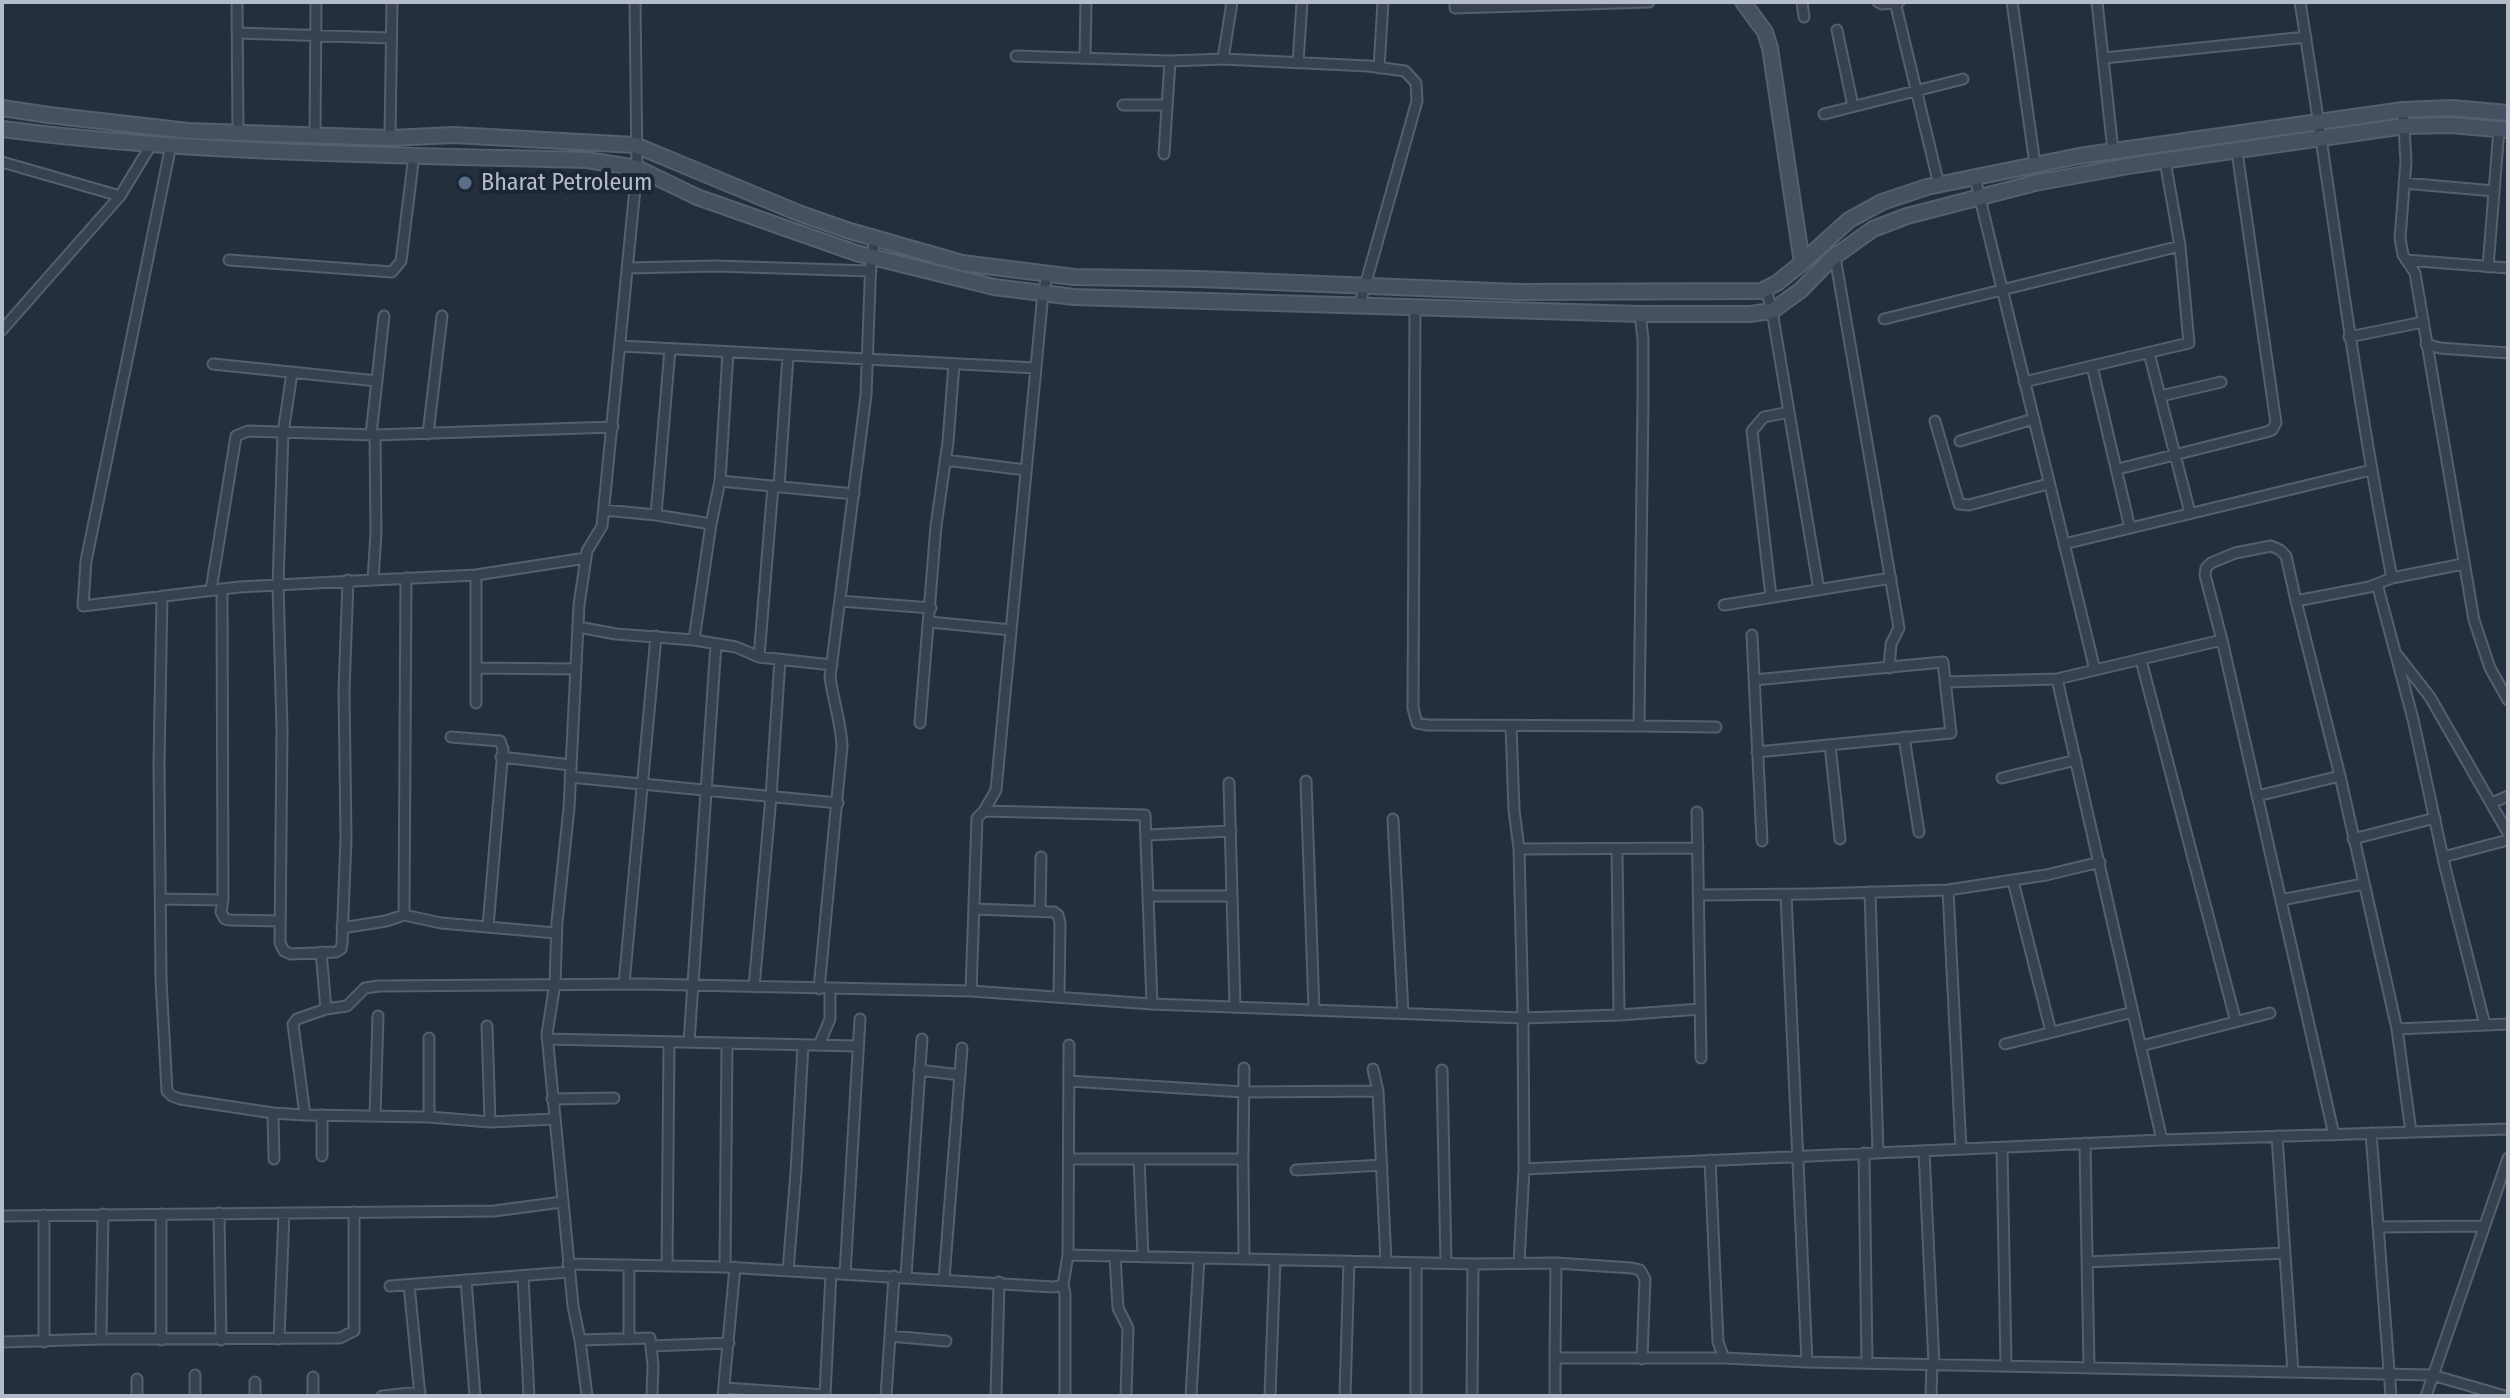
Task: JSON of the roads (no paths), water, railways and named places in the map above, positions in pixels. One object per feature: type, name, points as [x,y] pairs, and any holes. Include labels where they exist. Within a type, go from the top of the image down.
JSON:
[{"type":"street","points":[[237,2],[238,132]]},
{"type":"street","points":[[315,135],[316,2]]},
{"type":"street","points":[[390,138],[392,2]]},
{"type":"street","points":[[587,1396],[573,1306],[547,1039],[555,983],[579,605],[587,551],[602,526],[637,168],[635,2]]},
{"type":"street","points":[[1085,58],[1086,2]]},
{"type":"street","points":[[1223,59],[1232,2]]},
{"type":"street","points":[[1298,63],[1302,2]]},
{"type":"street","points":[[1379,68],[1383,2]]},
{"type":"street","points":[[1455,2],[1455,8],[1506,4],[1649,2]]},
{"type":"street","points":[[1743,2],[1765,32],[1770,48],[1802,263]]},
{"type":"street","points":[[1802,2],[1804,17]]},
{"type":"street","points":[[1878,2],[1897,2],[1939,185]]},
{"type":"street","points":[[2012,2],[2035,164]]},
{"type":"street","points":[[2097,2],[2113,151]]},
{"type":"street","points":[[2300,2],[2349,337],[2392,578]]},
{"type":"street","points":[[1837,30],[1853,106]]},
{"type":"street","points":[[238,33],[391,38]]},
{"type":"street","points":[[2104,58],[2306,37]]},
{"type":"street","points":[[1016,56],[1170,61],[1223,59],[1379,68],[1405,71],[1411,75],[1418,89],[1417,101],[1359,307]]},
{"type":"street","points":[[1164,154],[1170,61]]},
{"type":"street","points":[[1824,114],[1963,79]]},
{"type":"street","points":[[1123,105],[1167,105]]},
{"type":"street","points":[[2,108],[188,131],[390,138],[454,135],[635,145],[801,214],[876,239],[962,263],[1074,277],[1366,284],[1475,291],[1643,293],[1761,291],[1777,283],[1802,263],[1849,220],[1882,202],[1939,185],[2035,164],[2403,110],[2451,108],[2508,113]]},
{"type":"street","points":[[2403,110],[2404,183],[2400,238],[2406,260],[2415,273],[2474,620],[2490,668],[2508,700]]},
{"type":"street","points":[[2,129],[237,151],[587,160],[637,168],[697,197],[871,264],[1074,297],[1359,307],[1750,314],[1772,311],[1873,229],[1907,216],[1980,196],[2035,183],[2165,161],[2405,126],[2450,125],[2504,130],[2494,191],[2488,267]]},
{"type":"street","points":[[2,330],[120,196],[151,145]]},
{"type":"street","points":[[171,145],[86,561],[83,606],[278,585],[476,575],[586,558]]},
{"type":"street","points":[[2118,469],[2266,432],[2272,430],[2276,423],[2237,152]]},
{"type":"street","points":[[229,260],[392,272],[401,261],[414,155]]},
{"type":"street","points":[[2024,382],[2189,343],[2180,246],[2165,161]]},
{"type":"street","points":[[2,162],[120,196]]},
{"type":"street","points":[[1975,178],[2095,670]]},
{"type":"street","points":[[2404,183],[2494,191]]},
{"type":"street","points":[[819,1045],[830,1019],[825,989],[841,732],[830,677],[866,395],[871,264],[876,239]]},
{"type":"street","points":[[1884,319],[2180,246]]},
{"type":"street","points":[[1835,257],[1899,628],[1891,644],[1889,668]]},
{"type":"street","points":[[2406,260],[2508,268]]},
{"type":"street","points":[[627,268],[871,264]]},
{"type":"street","points":[[971,991],[977,818],[996,790],[1043,293],[1048,274]]},
{"type":"street","points":[[1766,289],[1819,590]]},
{"type":"street","points":[[1415,307],[1413,693],[1417,723],[1716,727]]},
{"type":"street","points":[[1639,726],[1643,415],[1640,314]]},
{"type":"street","points":[[373,580],[376,533],[373,435],[384,316]]},
{"type":"street","points":[[428,434],[442,316]]},
{"type":"street","points":[[2349,337],[2423,322]]},
{"type":"street","points":[[2426,344],[2440,348],[2508,353]]},
{"type":"street","points":[[621,346],[1036,368]]},
{"type":"street","points":[[656,515],[670,349]]},
{"type":"street","points":[[694,640],[720,481],[728,352]]},
{"type":"street","points":[[2149,353],[2190,513]]},
{"type":"street","points":[[759,657],[788,356]]},
{"type":"street","points":[[213,364],[377,381]]},
{"type":"street","points":[[920,723],[936,526],[954,364]]},
{"type":"street","points":[[2092,366],[2130,528]]},
{"type":"street","points":[[292,373],[283,433],[278,585],[282,729],[280,943],[284,951],[291,954],[336,952],[341,949],[346,838],[344,691],[348,580]]},
{"type":"street","points":[[2161,396],[2221,382]]},
{"type":"street","points":[[1771,597],[1752,431],[1764,417],[1789,412]]},
{"type":"street","points":[[1960,441],[2033,419]]},
{"type":"street","points":[[1935,421],[1959,504],[1969,505],[2048,484]]},
{"type":"street","points":[[280,921],[225,919],[221,912],[216,590],[236,436],[248,431],[373,435],[613,427]]},
{"type":"street","points":[[945,460],[1026,470]]},
{"type":"street","points":[[2064,544],[2371,470]]},
{"type":"street","points":[[720,481],[854,494]]},
{"type":"street","points":[[604,510],[711,524]]},
{"type":"street","points":[[2334,1135],[2205,575],[2211,563],[2235,553],[2271,546],[2286,556],[2340,776],[2397,1029],[2411,1132]]},
{"type":"street","points":[[2296,601],[2463,564]]},
{"type":"street","points":[[476,575],[476,703]]},
{"type":"street","points":[[404,915],[406,578]]},
{"type":"street","points":[[1724,605],[1891,578]]},
{"type":"street","points":[[2377,584],[2413,719],[2443,857],[2485,1025]]},
{"type":"street","points":[[162,596],[159,763],[161,980],[167,1091],[180,1099],[273,1113],[429,1117],[490,1122],[554,1119]]},
{"type":"street","points":[[840,601],[931,608]]},
{"type":"street","points":[[930,622],[1011,630]]},
{"type":"street","points":[[578,627],[616,634],[694,640],[736,647],[759,657],[832,665]]},
{"type":"street","points":[[1752,635],[1762,841]]},
{"type":"street","points":[[624,984],[656,636]]},
{"type":"street","points":[[1945,682],[2057,679],[2222,640]]},
{"type":"street","points":[[689,1042],[716,644]]},
{"type":"street","points":[[2394,651],[2430,697],[2508,833]]},
{"type":"street","points":[[754,987],[780,659]]},
{"type":"street","points":[[2141,660],[2236,1022]]},
{"type":"street","points":[[1754,680],[1943,662],[1951,733],[1757,752]]},
{"type":"street","points":[[476,668],[576,669]]},
{"type":"street","points":[[2057,679],[2162,1140]]},
{"type":"street","points":[[1511,726],[1514,810],[1519,849],[1523,1018],[1524,1169],[1519,1263]]},
{"type":"street","points":[[451,737],[500,741],[503,749],[488,927]]},
{"type":"street","points":[[1904,737],[1919,832]]},
{"type":"street","points":[[1830,745],[1840,839]]},
{"type":"street","points":[[501,757],[571,765]]},
{"type":"street","points":[[2002,778],[2076,760]]},
{"type":"street","points":[[2257,796],[2340,776]]},
{"type":"street","points":[[570,777],[838,803]]},
{"type":"street","points":[[1306,781],[1314,1010]]},
{"type":"street","points":[[1229,783],[1235,1007]]},
{"type":"street","points":[[2492,803],[2508,796]]},
{"type":"street","points":[[984,811],[1145,815],[1152,1004]]},
{"type":"street","points":[[1697,812],[1701,1058]]},
{"type":"street","points":[[2353,839],[2435,818]]},
{"type":"street","points":[[1393,819],[1403,1013]]},
{"type":"street","points":[[1147,835],[1231,831]]},
{"type":"street","points":[[2443,857],[2508,840]]},
{"type":"street","points":[[1519,849],[1698,848]]},
{"type":"street","points":[[1617,849],[1619,1015]]},
{"type":"street","points":[[1040,911],[1041,857]]},
{"type":"street","points":[[1700,895],[1948,890],[2013,881],[2100,862]]},
{"type":"street","points":[[2013,881],[2051,1032]]},
{"type":"street","points":[[2281,900],[2363,884]]},
{"type":"street","points":[[1948,890],[1961,1149]]},
{"type":"street","points":[[1870,892],[1878,1153]]},
{"type":"street","points":[[1786,895],[1807,1362]]},
{"type":"street","points":[[1149,896],[1232,896]]},
{"type":"street","points":[[161,899],[223,900]]},
{"type":"street","points":[[974,909],[1054,912],[1060,918],[1059,997]]},
{"type":"street","points":[[342,928],[404,915],[441,923],[556,933]]},
{"type":"street","points":[[321,952],[326,1009]]},
{"type":"street","points":[[305,1115],[293,1024],[297,1019],[326,1009],[347,1006],[365,988],[379,986],[555,983],[971,991],[1152,1004],[1523,1018],[1700,1009]]},
{"type":"street","points":[[2005,1044],[2133,1012]]},
{"type":"street","points":[[2141,1046],[2270,1013]]},
{"type":"street","points":[[375,1116],[378,1016]]},
{"type":"street","points":[[845,1274],[860,1019]]},
{"type":"street","points":[[2397,1029],[2508,1024]]},
{"type":"street","points":[[487,1026],[490,1122]]},
{"type":"street","points":[[429,1038],[429,1117]]},
{"type":"street","points":[[547,1039],[858,1046]]},
{"type":"street","points":[[906,1276],[922,1039]]},
{"type":"street","points":[[667,1266],[669,1042]]},
{"type":"street","points":[[727,1043],[730,1267],[729,1343],[724,1392],[825,1396],[831,1273]]},
{"type":"street","points":[[788,1271],[803,1045]]},
{"type":"street","points":[[1065,1396],[1063,1285],[1068,1255],[1069,1045]]},
{"type":"street","points":[[944,1279],[962,1048]]},
{"type":"street","points":[[1244,1068],[1244,1259]]},
{"type":"street","points":[[1373,1069],[1378,1091],[1386,1262]]},
{"type":"street","points":[[919,1070],[960,1075]]},
{"type":"street","points":[[1442,1070],[1446,1263]]},
{"type":"street","points":[[1069,1081],[1244,1092],[1378,1091]]},
{"type":"street","points":[[552,1099],[614,1098]]},
{"type":"street","points":[[273,1113],[274,1159]]},
{"type":"street","points":[[322,1115],[322,1156]]},
{"type":"street","points":[[1524,1169],[2085,1143],[2508,1129]]},
{"type":"street","points":[[2371,1133],[2391,1396]]},
{"type":"street","points":[[2277,1136],[2293,1372]]},
{"type":"street","points":[[2085,1143],[2089,1368]]},
{"type":"street","points":[[2002,1147],[2006,1366]]},
{"type":"street","points":[[1924,1151],[1933,1364],[1931,1396]]},
{"type":"street","points":[[1864,1153],[1867,1363]]},
{"type":"street","points":[[2426,1396],[2508,1158]]},
{"type":"street","points":[[1069,1159],[1243,1159]]},
{"type":"street","points":[[1139,1159],[1143,1257]]},
{"type":"street","points":[[1710,1160],[1718,1342],[1724,1358]]},
{"type":"street","points":[[1296,1170],[1382,1165]]},
{"type":"street","points":[[2,1216],[494,1211],[562,1202]]},
{"type":"street","points":[[2,1342],[340,1338],[354,1331],[354,1212]]},
{"type":"street","points":[[219,1213],[221,1340]]},
{"type":"street","points":[[279,1339],[284,1213]]},
{"type":"street","points":[[101,1339],[103,1214]]},
{"type":"street","points":[[161,1214],[161,1340]]},
{"type":"street","points":[[44,1215],[44,1342]]},
{"type":"street","points":[[2378,1227],[2484,1226]]},
{"type":"street","points":[[2088,1262],[2285,1253]]},
{"type":"street","points":[[1068,1255],[1556,1263],[1632,1268],[1640,1270],[1645,1279],[1642,1359]]},
{"type":"street","points":[[1115,1256],[1118,1308],[1128,1328],[1126,1396]]},
{"type":"street","points":[[1191,1396],[1199,1258]]},
{"type":"street","points":[[1270,1396],[1275,1260]]},
{"type":"street","points":[[1345,1396],[1349,1261]]},
{"type":"street","points":[[1416,1263],[1416,1396]]},
{"type":"street","points":[[1555,1396],[1556,1263]]},
{"type":"street","points":[[1472,1396],[1473,1264]]},
{"type":"street","points":[[629,1265],[629,1339]]},
{"type":"street","points":[[390,1286],[629,1265],[730,1267],[1053,1287],[1063,1285]]},
{"type":"street","points":[[523,1276],[529,1396]]},
{"type":"street","points":[[886,1396],[894,1276]]},
{"type":"street","points":[[466,1280],[475,1396]]},
{"type":"street","points":[[996,1396],[999,1282]]},
{"type":"street","points":[[382,1396],[420,1394],[409,1285]]},
{"type":"street","points":[[890,1336],[946,1341]]},
{"type":"street","points":[[580,1340],[650,1338],[652,1396]]},
{"type":"street","points":[[651,1346],[729,1343]]},
{"type":"street","points":[[1555,1358],[1724,1358],[2432,1375],[2505,1396]]},
{"type":"street","points":[[195,1375],[195,1396]]},
{"type":"street","points":[[313,1377],[313,1396]]},
{"type":"street","points":[[137,1379],[137,1396]]},
{"type":"street","points":[[255,1382],[255,1396]]},
{"type":"place","name":"Bharat Petroleum","points":[[465,183]]}]
